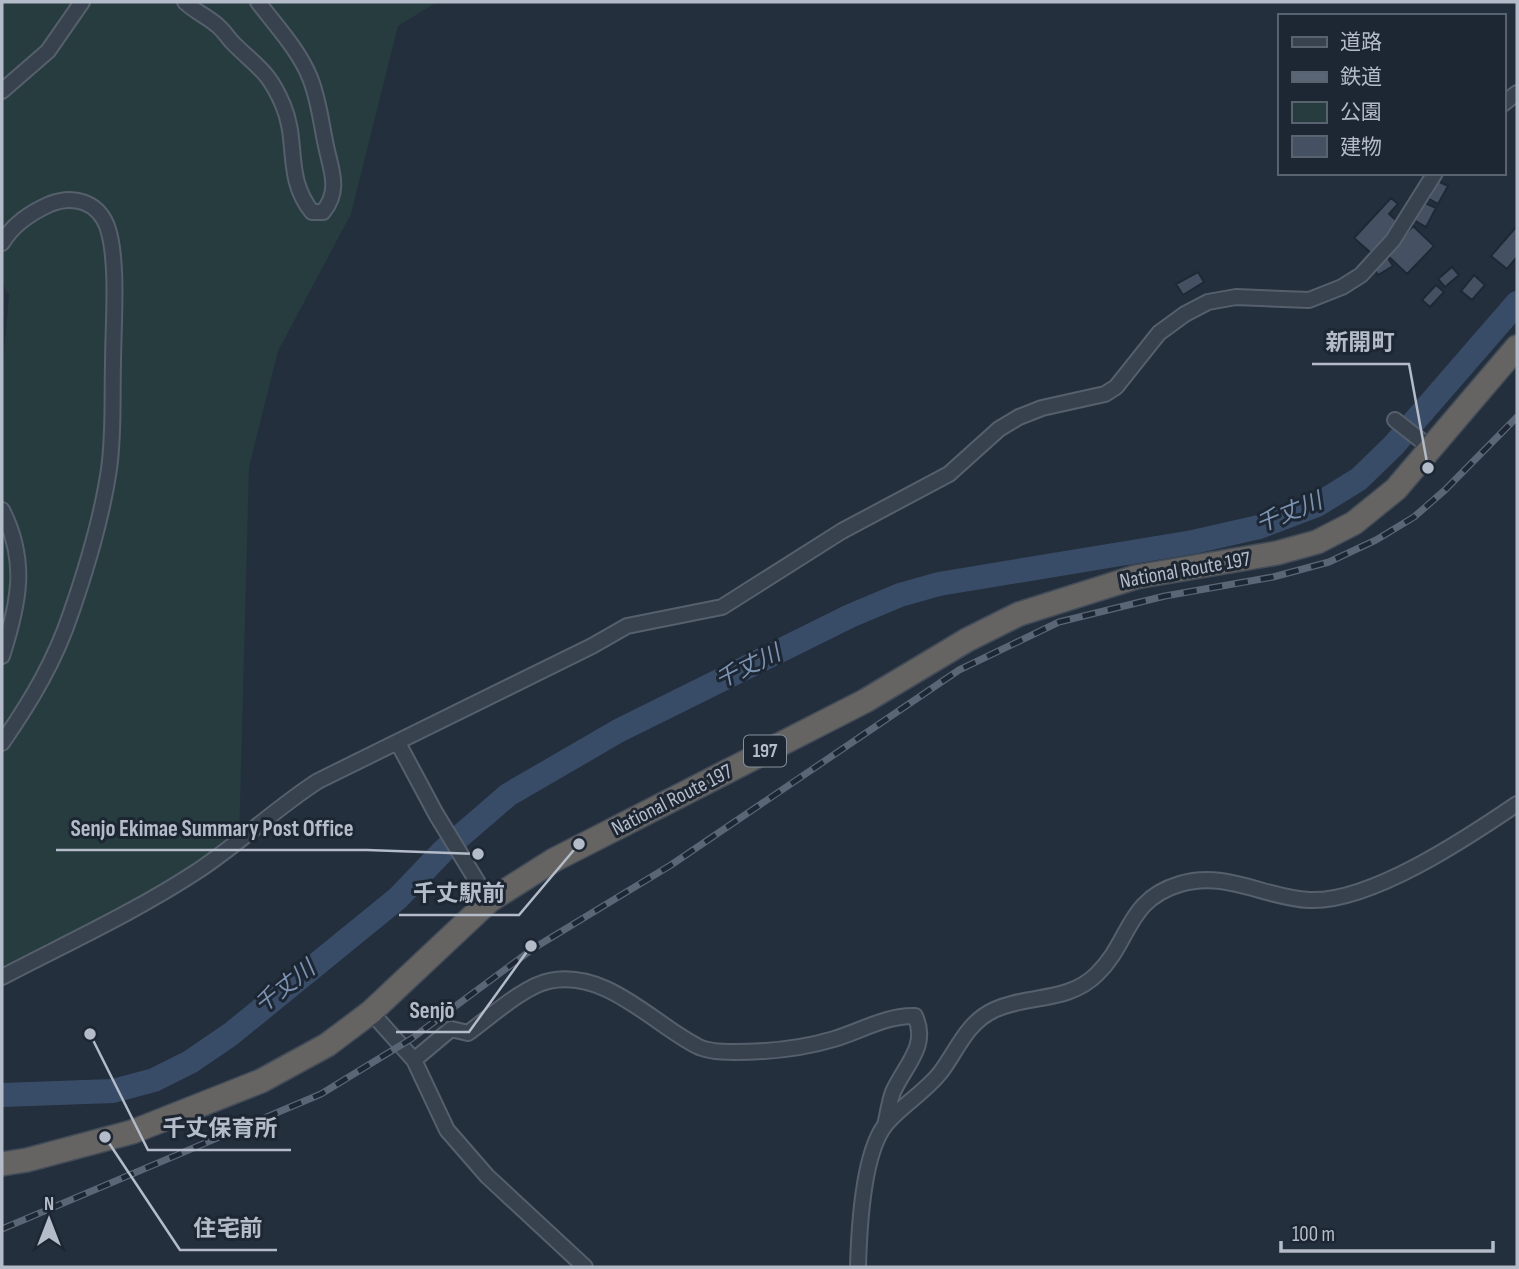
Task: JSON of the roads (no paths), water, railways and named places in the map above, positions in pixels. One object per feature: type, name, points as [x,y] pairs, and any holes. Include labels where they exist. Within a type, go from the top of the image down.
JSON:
[{"type":"highway","name":"National Route 197","points":[[2,1164],[98,1142],[175,1117],[261,1081],[327,1045],[371,1012],[489,901],[554,860],[865,701],[967,640],[1019,614],[1136,577],[1277,554],[1317,542],[1353,523],[1395,489],[1427,445],[1517,347]]},
{"type":"street","points":[[2,91],[48,51],[82,2]]},
{"type":"street","points":[[185,2],[195,12],[218,25],[267,72],[284,106],[290,130],[295,178],[304,201],[312,212],[323,212],[334,191],[334,178],[318,102],[309,75],[295,51],[258,2]]},
{"type":"street","points":[[2,977],[195,872],[236,844],[279,807],[318,781],[627,626],[699,613],[739,598],[842,531],[949,474],[999,429],[1019,417],[1042,408],[1105,394],[1116,387],[1159,333],[1185,314],[1208,302],[1236,298],[1287,301],[1324,297],[1361,275],[1375,261],[1393,240],[1434,175]]},
{"type":"street","points":[[2,243],[16,224],[31,213],[68,199],[84,201],[95,208],[106,225],[114,300],[111,445],[108,471],[90,550],[72,613],[52,663],[37,692],[2,743]]},
{"type":"street","points":[[1395,420],[1427,445]]},
{"type":"street","points":[[2,510],[19,553],[19,587],[2,656]]},
{"type":"street","points":[[398,743],[436,814],[489,901]]},
{"type":"street","points":[[885,1126],[940,1073],[966,1032],[980,1019],[1015,1003],[1070,991],[1097,974],[1141,905],[1167,888],[1202,880],[1222,880],[1291,898],[1338,899],[1355,894],[1430,857],[1517,804]]},
{"type":"street","points":[[414,1060],[450,1030],[468,1033],[518,998],[549,981],[585,982],[635,1004],[699,1048],[729,1052],[791,1049],[833,1039],[899,1015],[915,1016],[921,1028],[921,1042],[893,1093],[885,1126],[871,1159],[858,1267]]},
{"type":"street","points":[[371,1012],[414,1060],[447,1130],[487,1176],[585,1267]]},
{"type":"waterway","name":"千丈川","points":[[2,1095],[113,1091],[154,1080],[190,1062],[231,1034],[398,898],[443,851],[508,795],[618,731],[850,616],[900,595],[939,584],[1193,542],[1259,527],[1317,505],[1359,479],[1393,446],[1517,303]]},
{"type":"railway","points":[[2,1229],[321,1094],[411,1039],[534,948],[671,865],[959,670],[1059,622],[1165,596],[1273,577],[1329,562],[1376,540],[1414,517],[1445,490],[1517,417]]},
{"type":"place","name":"新開町","points":[[1428,468]]},
{"type":"place","name":"千丈駅前","points":[[579,844]]},
{"type":"place","name":"Senjo Ekimae Summary Post Office","points":[[478,854]]},
{"type":"place","name":"Senjō","points":[[531,946]]},
{"type":"place","name":"千丈保育所","points":[[90,1034]]},
{"type":"place","name":"住宅前","points":[[105,1137]]}]
